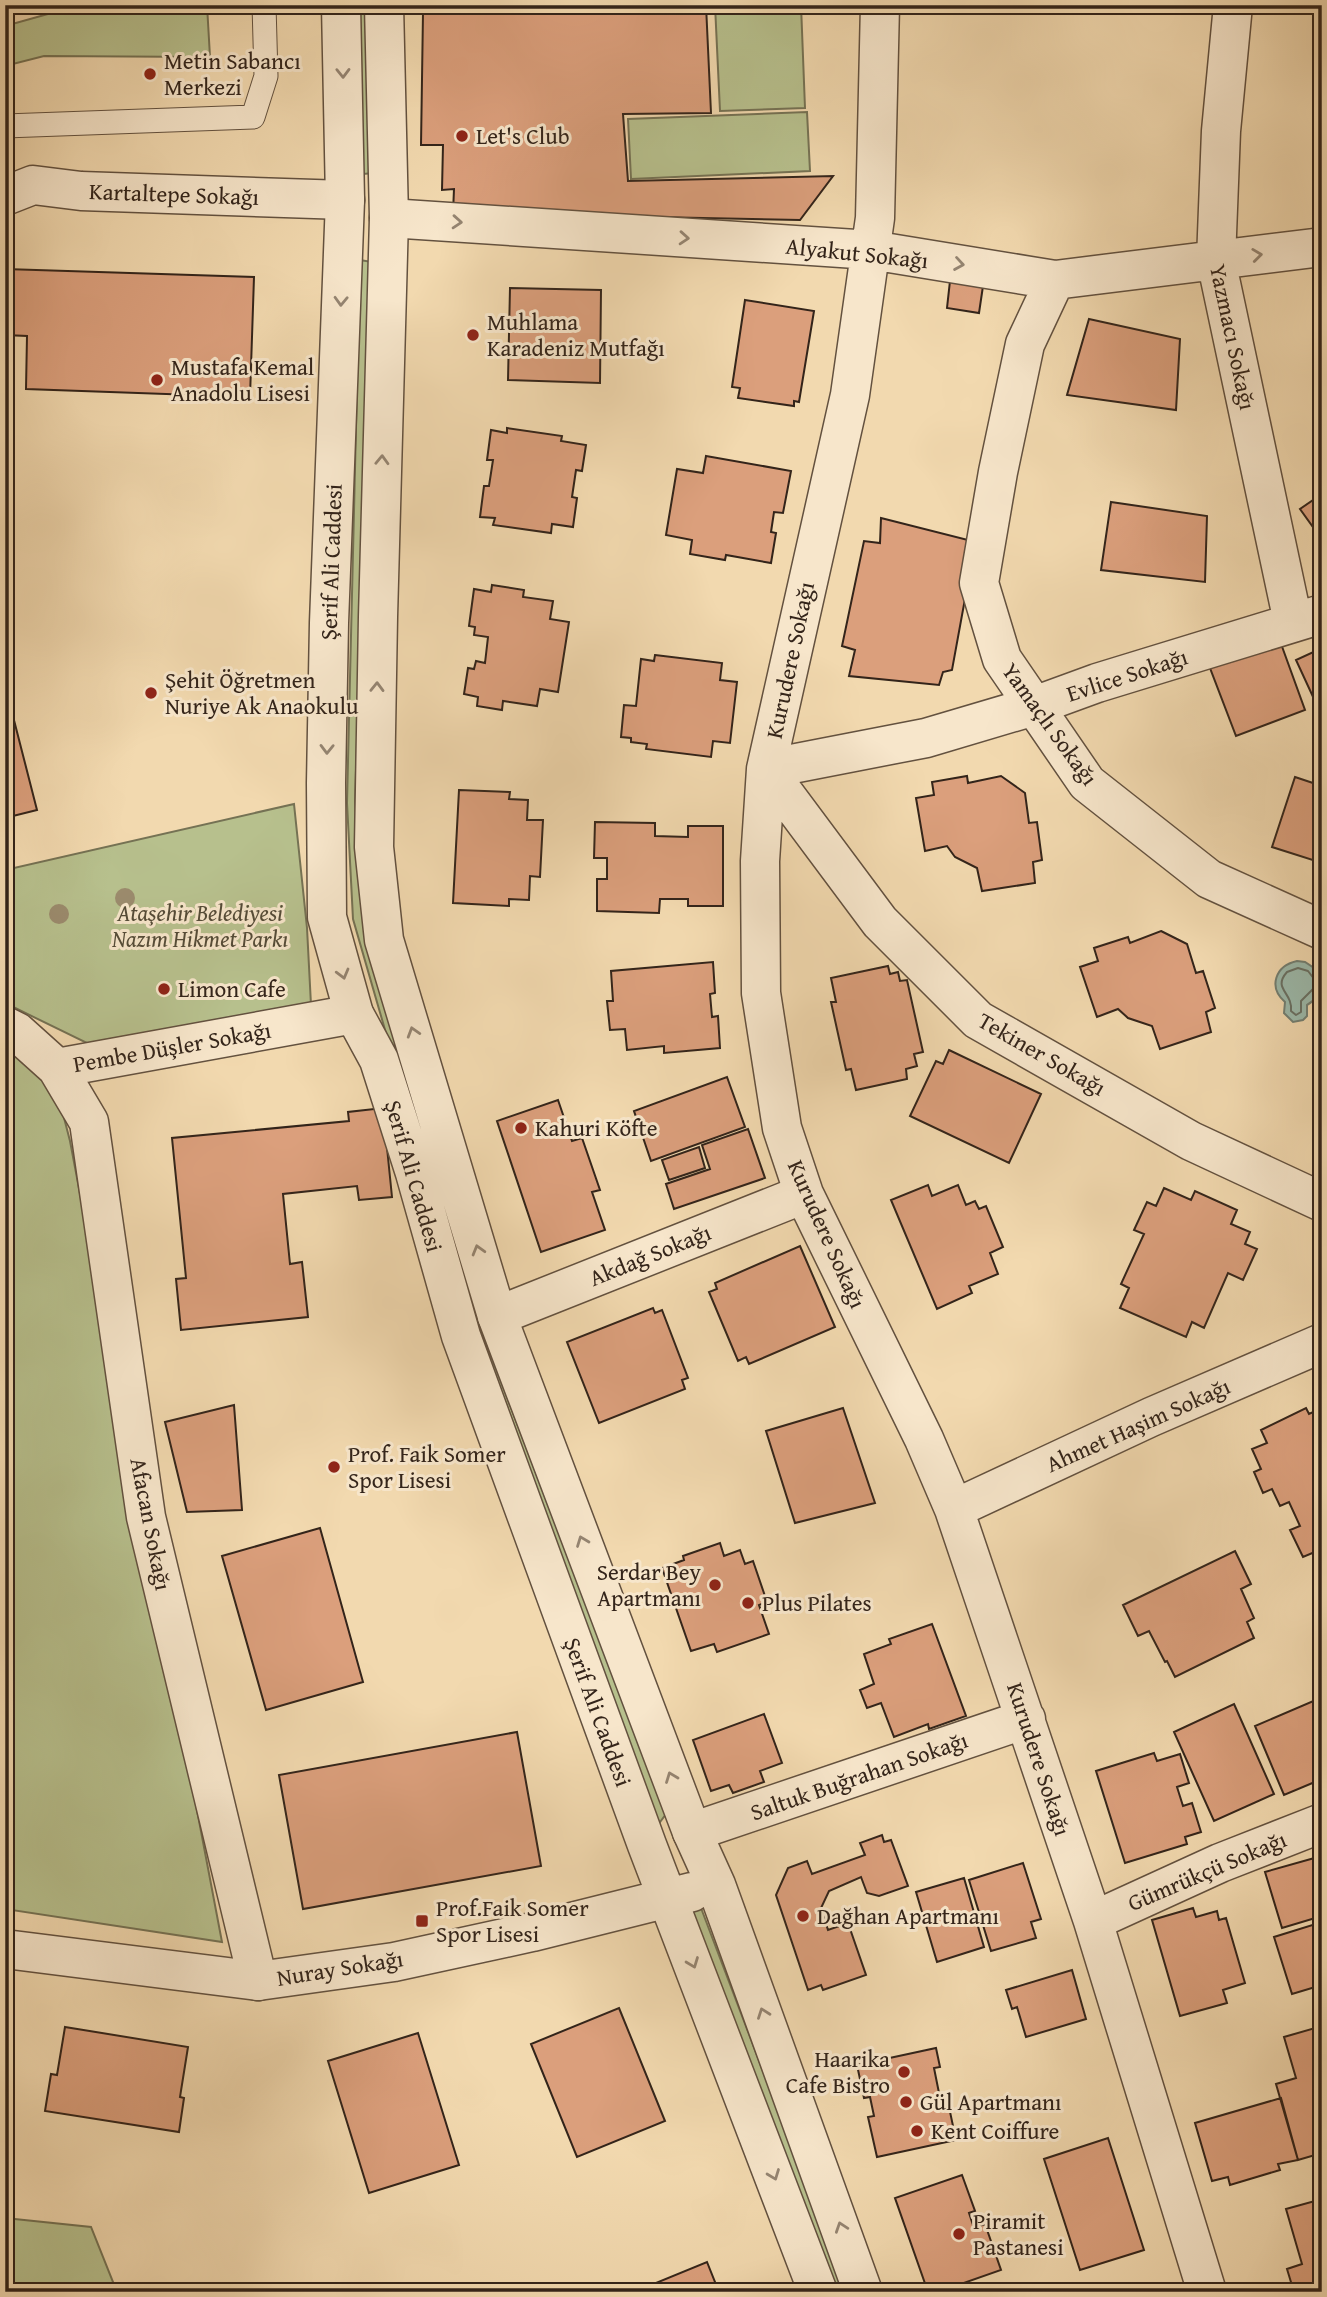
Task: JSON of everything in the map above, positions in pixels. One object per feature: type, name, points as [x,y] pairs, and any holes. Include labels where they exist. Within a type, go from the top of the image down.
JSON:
[{"type":"street","name":"Şerif Ali Caddesi","points":[[341,5],[345,200],[329,623],[327,917],[354,1014],[379,1060],[415,1173],[461,1336],[647,1845],[818,2292]]},
{"type":"street","name":"Şerif Ali Caddesi","points":[[384,5],[389,218],[374,847],[384,940],[497,1316],[692,1832],[716,1885],[863,2292]]},
{"type":"street","name":"Kurudere Sokağı","points":[[880,5],[876,218],[850,395],[766,769],[760,861],[761,993],[782,1128],[804,1194],[924,1439],[954,1509],[1093,1920],[1207,2292]]},
{"type":"street","name":"Yazmacı Sokağı","points":[[1233,5],[1221,131],[1216,260],[1308,618]]},
{"type":"street","name":"Kartaltepe Sokağı","points":[[5,196],[33,185],[81,191],[345,200]]},
{"type":"street","name":"Alyakut Sokağı","points":[[345,200],[389,218],[871,250],[1055,280],[1322,247]]},
{"type":"street","name":"Yamaçlı Sokağı","points":[[1055,280],[1025,344],[998,472],[979,583],[1002,659],[1087,783],[1209,879],[1322,930]]},
{"type":"street","name":"Evlice Sokağı","points":[[766,769],[926,738],[1308,618]]},
{"type":"street","name":"Tekiner Sokağı","points":[[766,769],[880,922],[978,1020],[1191,1141],[1322,1202]]},
{"type":"street","name":"Pembe Düşler Sokağı","points":[[5,1026],[17,1032],[57,1068],[354,1014]]},
{"type":"street","name":"Afacan Sokağı","points":[[57,1068],[89,1122],[146,1517],[258,1980]]},
{"type":"street","name":"Akdağ Sokağı","points":[[497,1316],[804,1194]]},
{"type":"street","name":"Ahmet Haşim Sokağı","points":[[954,1509],[1151,1417],[1322,1343]]},
{"type":"street","name":"Saltuk Buğrahan Sokağı","points":[[647,1845],[1026,1719]]},
{"type":"street","name":"Gümrükçü Sokağı","points":[[1093,1920],[1220,1863],[1322,1823]]},
{"type":"street","name":"Nuray Sokağı","points":[[5,1949],[258,1980],[394,1962],[669,1899],[716,1885]]},
{"type":"lane","points":[[5,126],[253,117],[266,76],[264,5]]},
{"type":"green space","points":[[80,5],[207,5],[210,57],[44,56],[5,66],[5,26]]},
{"type":"green space","points":[[359,5],[371,5],[374,173],[363,174]]},
{"type":"green space","points":[[715,5],[801,5],[805,108],[720,111]]},
{"type":"green space","points":[[807,112],[810,171],[631,179],[628,119]]},
{"type":"green space","points":[[360,260],[372,262],[355,802],[363,920],[491,1355],[666,1814],[657,1826],[474,1338],[353,919],[347,803]]},
{"type":"green space","name":"Ataşehir Belediyesi Nazım Hikmet Parkı","points":[[294,804],[307,928],[311,1005],[93,1046],[5,1003],[5,870]]},
{"type":"green space","points":[[5,1045],[54,1079],[70,1141],[222,1942],[5,1909]]},
{"type":"green space","points":[[701,1908],[847,2292],[833,2292],[691,1913]]},
{"type":"green space","points":[[5,2218],[91,2227],[117,2292],[5,2292]]},
{"type":"water","points":[[1297,961],[1305,962],[1317,970],[1320,985],[1316,998],[1307,1005],[1307,1016],[1303,1020],[1293,1022],[1284,1013],[1285,1002],[1277,990],[1276,978],[1283,967]]},
{"type":"building","points":[[610,5],[706,5],[711,113],[623,114],[628,181],[833,176],[800,220],[453,213],[454,189],[442,190],[443,145],[421,145],[423,13],[455,13],[455,6],[610,9]]},
{"type":"building","points":[[5,269],[254,277],[250,397],[26,389],[27,336],[5,335]]},
{"type":"building","points":[[950,281],[983,286],[979,313],[947,308]]},
{"type":"building","points":[[510,288],[601,290],[600,383],[508,380]]},
{"type":"building","points":[[745,300],[814,311],[799,402],[794,401],[794,406],[738,398],[740,388],[732,387]]},
{"type":"building","points":[[1322,315],[1322,353],[1321,353],[1317,316]]},
{"type":"building","points":[[1089,319],[1180,339],[1176,410],[1067,395]]},
{"type":"building","points":[[507,428],[562,436],[561,441],[586,445],[582,471],[576,470],[572,497],[577,498],[573,527],[552,524],[551,533],[493,525],[495,518],[480,517],[484,486],[489,486],[493,460],[487,460],[491,430],[507,433]]},
{"type":"building","points":[[706,456],[791,471],[783,513],[774,512],[771,532],[776,533],[771,563],[726,555],[725,560],[690,554],[692,540],[666,535],[677,469],[703,473]]},
{"type":"building","points":[[1322,494],[1322,531],[1318,534],[1300,509]]},
{"type":"building","points":[[1111,502],[1207,516],[1205,582],[1101,570]]},
{"type":"building","points":[[881,518],[968,540],[971,566],[952,670],[943,672],[939,685],[849,676],[855,650],[842,646],[864,541],[880,543]]},
{"type":"building","points":[[492,585],[524,590],[523,597],[553,601],[550,619],[569,622],[558,692],[540,689],[537,706],[503,701],[502,710],[477,706],[478,697],[464,694],[468,668],[474,669],[476,661],[485,663],[488,637],[474,635],[475,627],[469,626],[474,589],[491,592]]},
{"type":"building","points":[[1280,641],[1305,710],[1236,736],[1210,668]]},
{"type":"building","points":[[1322,648],[1322,696],[1314,699],[1296,660]]},
{"type":"building","points":[[655,655],[722,663],[720,680],[737,682],[730,743],[713,741],[711,757],[646,749],[647,744],[631,742],[631,738],[621,737],[624,705],[636,706],[641,659],[654,661]]},
{"type":"building","points":[[5,685],[37,810],[5,818]]},
{"type":"building","points":[[967,776],[968,783],[1001,776],[1025,793],[1029,823],[1037,822],[1042,860],[1033,862],[1035,883],[982,891],[977,868],[955,857],[947,846],[925,851],[916,798],[934,795],[932,782]]},
{"type":"building","points":[[1295,777],[1322,786],[1322,863],[1272,847]]},
{"type":"building","points":[[459,790],[510,792],[509,799],[528,800],[527,820],[543,820],[540,877],[530,876],[529,900],[509,899],[509,906],[453,903]]},
{"type":"building","points":[[595,822],[655,823],[655,836],[688,837],[688,826],[723,826],[723,906],[688,906],[688,899],[660,899],[659,913],[597,911],[597,879],[607,879],[607,858],[594,858]]},
{"type":"building","points":[[1161,931],[1187,944],[1196,973],[1203,971],[1215,1008],[1206,1012],[1211,1032],[1160,1049],[1152,1026],[1128,1018],[1118,1009],[1097,1017],[1080,967],[1098,961],[1094,948],[1128,937],[1130,943]]},
{"type":"building","points":[[713,962],[715,993],[710,994],[712,1017],[718,1016],[720,1048],[664,1053],[664,1046],[627,1050],[625,1029],[610,1030],[607,1001],[613,1001],[611,971]]},
{"type":"building","points":[[888,966],[890,974],[898,972],[900,981],[907,980],[923,1052],[914,1054],[917,1066],[906,1069],[907,1079],[856,1090],[851,1069],[846,1070],[831,1002],[836,1002],[831,978]]},
{"type":"building","points":[[949,1050],[1041,1094],[1009,1163],[910,1116],[936,1061],[943,1064]]},
{"type":"building","points":[[727,1077],[745,1127],[651,1161],[634,1111]]},
{"type":"building","points":[[1322,1094],[1322,1116],[1314,1113]]},
{"type":"building","points":[[558,1100],[572,1141],[582,1138],[600,1190],[592,1192],[605,1230],[541,1252],[497,1121]]},
{"type":"building","points":[[383,1108],[392,1197],[359,1200],[357,1186],[283,1194],[290,1264],[302,1262],[308,1317],[181,1330],[176,1279],[186,1278],[172,1138],[349,1121],[348,1112]]},
{"type":"building","points":[[748,1129],[765,1178],[674,1209],[666,1184],[710,1169],[702,1145]]},
{"type":"building","points":[[699,1147],[705,1168],[669,1180],[662,1160]]},
{"type":"building","points":[[928,1185],[932,1196],[958,1185],[966,1205],[975,1201],[979,1209],[986,1206],[1003,1247],[990,1253],[998,1274],[969,1286],[972,1293],[937,1309],[891,1200]]},
{"type":"building","points":[[1164,1188],[1191,1200],[1195,1191],[1237,1210],[1231,1224],[1250,1232],[1245,1244],[1257,1249],[1243,1280],[1228,1273],[1204,1328],[1192,1322],[1186,1337],[1120,1308],[1129,1288],[1121,1284],[1144,1234],[1134,1230],[1147,1202],[1156,1206]]},
{"type":"building","points":[[800,1246],[835,1327],[749,1364],[746,1357],[738,1361],[709,1292],[717,1289],[715,1283]]},
{"type":"building","points":[[653,1308],[655,1313],[662,1310],[688,1378],[682,1380],[685,1389],[599,1423],[567,1342]]},
{"type":"building","points":[[234,1405],[242,1510],[187,1512],[165,1422]]},
{"type":"building","points":[[843,1408],[875,1503],[795,1523],[766,1431]]},
{"type":"building","points":[[1306,1408],[1309,1414],[1322,1408],[1322,1549],[1303,1557],[1290,1530],[1300,1526],[1289,1502],[1280,1506],[1272,1489],[1263,1493],[1254,1472],[1261,1469],[1252,1449],[1267,1443],[1261,1430]]},
{"type":"building","points":[[320,1528],[363,1682],[266,1710],[222,1556]]},
{"type":"building","name":"Serdar Bey Apartmanı","points":[[720,1543],[724,1556],[740,1550],[745,1564],[753,1561],[767,1602],[759,1605],[769,1634],[717,1652],[714,1644],[691,1651],[662,1568],[684,1560],[683,1556]]},
{"type":"building","points":[[1235,1551],[1251,1584],[1241,1589],[1254,1618],[1247,1622],[1254,1638],[1175,1677],[1149,1631],[1138,1636],[1123,1605]]},
{"type":"building","points":[[932,1624],[966,1716],[929,1729],[928,1724],[894,1737],[881,1703],[867,1708],[860,1690],[874,1684],[864,1654],[891,1644],[889,1639]]},
{"type":"building","points":[[1318,1699],[1322,1707],[1322,1779],[1284,1795],[1255,1726]]},
{"type":"building","points":[[1234,1704],[1274,1794],[1214,1821],[1174,1732]]},
{"type":"building","points":[[764,1714],[782,1763],[760,1771],[764,1782],[733,1793],[729,1785],[711,1791],[693,1740]]},
{"type":"building","points":[[517,1732],[541,1866],[303,1909],[279,1775]]},
{"type":"building","points":[[1154,1753],[1157,1761],[1180,1754],[1189,1783],[1177,1787],[1183,1806],[1192,1803],[1201,1832],[1185,1837],[1187,1844],[1125,1863],[1096,1771]]},
{"type":"building","name":"Dağhan Apartmanı","points":[[882,1835],[884,1842],[891,1840],[908,1886],[879,1896],[867,1893],[861,1877],[829,1891],[821,1908],[828,1930],[848,1923],[866,1975],[823,1990],[821,1985],[808,1990],[776,1895],[788,1868],[807,1861],[812,1874],[865,1855],[860,1843]]},
{"type":"building","points":[[1318,1857],[1322,1868],[1322,1916],[1282,1928],[1265,1872]]},
{"type":"building","points":[[1023,1863],[1041,1919],[1031,1922],[1036,1938],[991,1951],[969,1880]]},
{"type":"building","points":[[964,1878],[984,1947],[937,1962],[916,1892]]},
{"type":"building","points":[[1193,1908],[1196,1917],[1217,1911],[1219,1920],[1226,1918],[1245,1983],[1223,1990],[1227,2003],[1180,2016],[1152,1920]]},
{"type":"building","points":[[1322,1922],[1322,1985],[1292,1994],[1274,1937]]},
{"type":"building","points":[[1072,1970],[1086,2019],[1026,2037],[1017,2007],[1012,2009],[1006,1990]]},
{"type":"building","points":[[619,2008],[665,2121],[577,2157],[531,2044]]},
{"type":"building","points":[[1322,2026],[1322,2153],[1298,2160],[1276,2084],[1296,2078],[1284,2037]]},
{"type":"building","points":[[65,2027],[188,2047],[180,2097],[184,2098],[179,2132],[45,2111],[51,2074],[57,2075]]},
{"type":"building","points":[[418,2033],[459,2165],[369,2193],[328,2061]]},
{"type":"building","name":"Gül Apartmanı","points":[[936,2048],[940,2067],[934,2068],[942,2108],[949,2107],[956,2140],[877,2157],[868,2117],[874,2116],[870,2097],[864,2098],[857,2065]]},
{"type":"building","points":[[1281,2098],[1298,2160],[1278,2164],[1280,2170],[1230,2185],[1228,2177],[1212,2181],[1195,2123]]},
{"type":"building","points":[[1108,2138],[1144,2250],[1080,2270],[1044,2159]]},
{"type":"building","points":[[962,2175],[975,2211],[969,2213],[974,2228],[985,2224],[1001,2270],[938,2292],[928,2292],[895,2198]]},
{"type":"building","points":[[1322,2199],[1322,2292],[1294,2292],[1287,2269],[1302,2264],[1286,2209]]},
{"type":"building","points":[[707,2262],[719,2292],[634,2292]]},
{"type":"place","name":"Metin Sabancı Merkezi","points":[[150,74]]},
{"type":"place","name":"Let's Club","points":[[462,136]]},
{"type":"place","name":"Muhlama Karadeniz Mutfağı","points":[[473,335]]},
{"type":"place","name":"Mustafa Kemal Anadolu Lisesi","points":[[157,380]]},
{"type":"place","name":"Şehit Öğretmen Nuriye Ak Anaokulu","points":[[151,693]]},
{"type":"place","name":"Limon Cafe","points":[[164,989]]},
{"type":"place","name":"Kahuri Köfte","points":[[521,1128]]},
{"type":"place","name":"Prof. Faik Somer Spor Lisesi","points":[[334,1467]]},
{"type":"place","name":"Serdar Bey Apartmanı","points":[[715,1585]]},
{"type":"place","name":"Plus Pilates","points":[[748,1603]]},
{"type":"place","name":"Dağhan Apartmanı","points":[[803,1916]]},
{"type":"place","name":"Prof.Faik Somer Spor Lisesi","points":[[422,1921]]},
{"type":"place","name":"Haarika Cafe Bistro","points":[[904,2072]]},
{"type":"place","name":"Gül Apartmanı","points":[[906,2102]]},
{"type":"place","name":"Kent Coiffure","points":[[917,2131]]},
{"type":"place","name":"Piramit Pastanesi","points":[[959,2234]]}]
